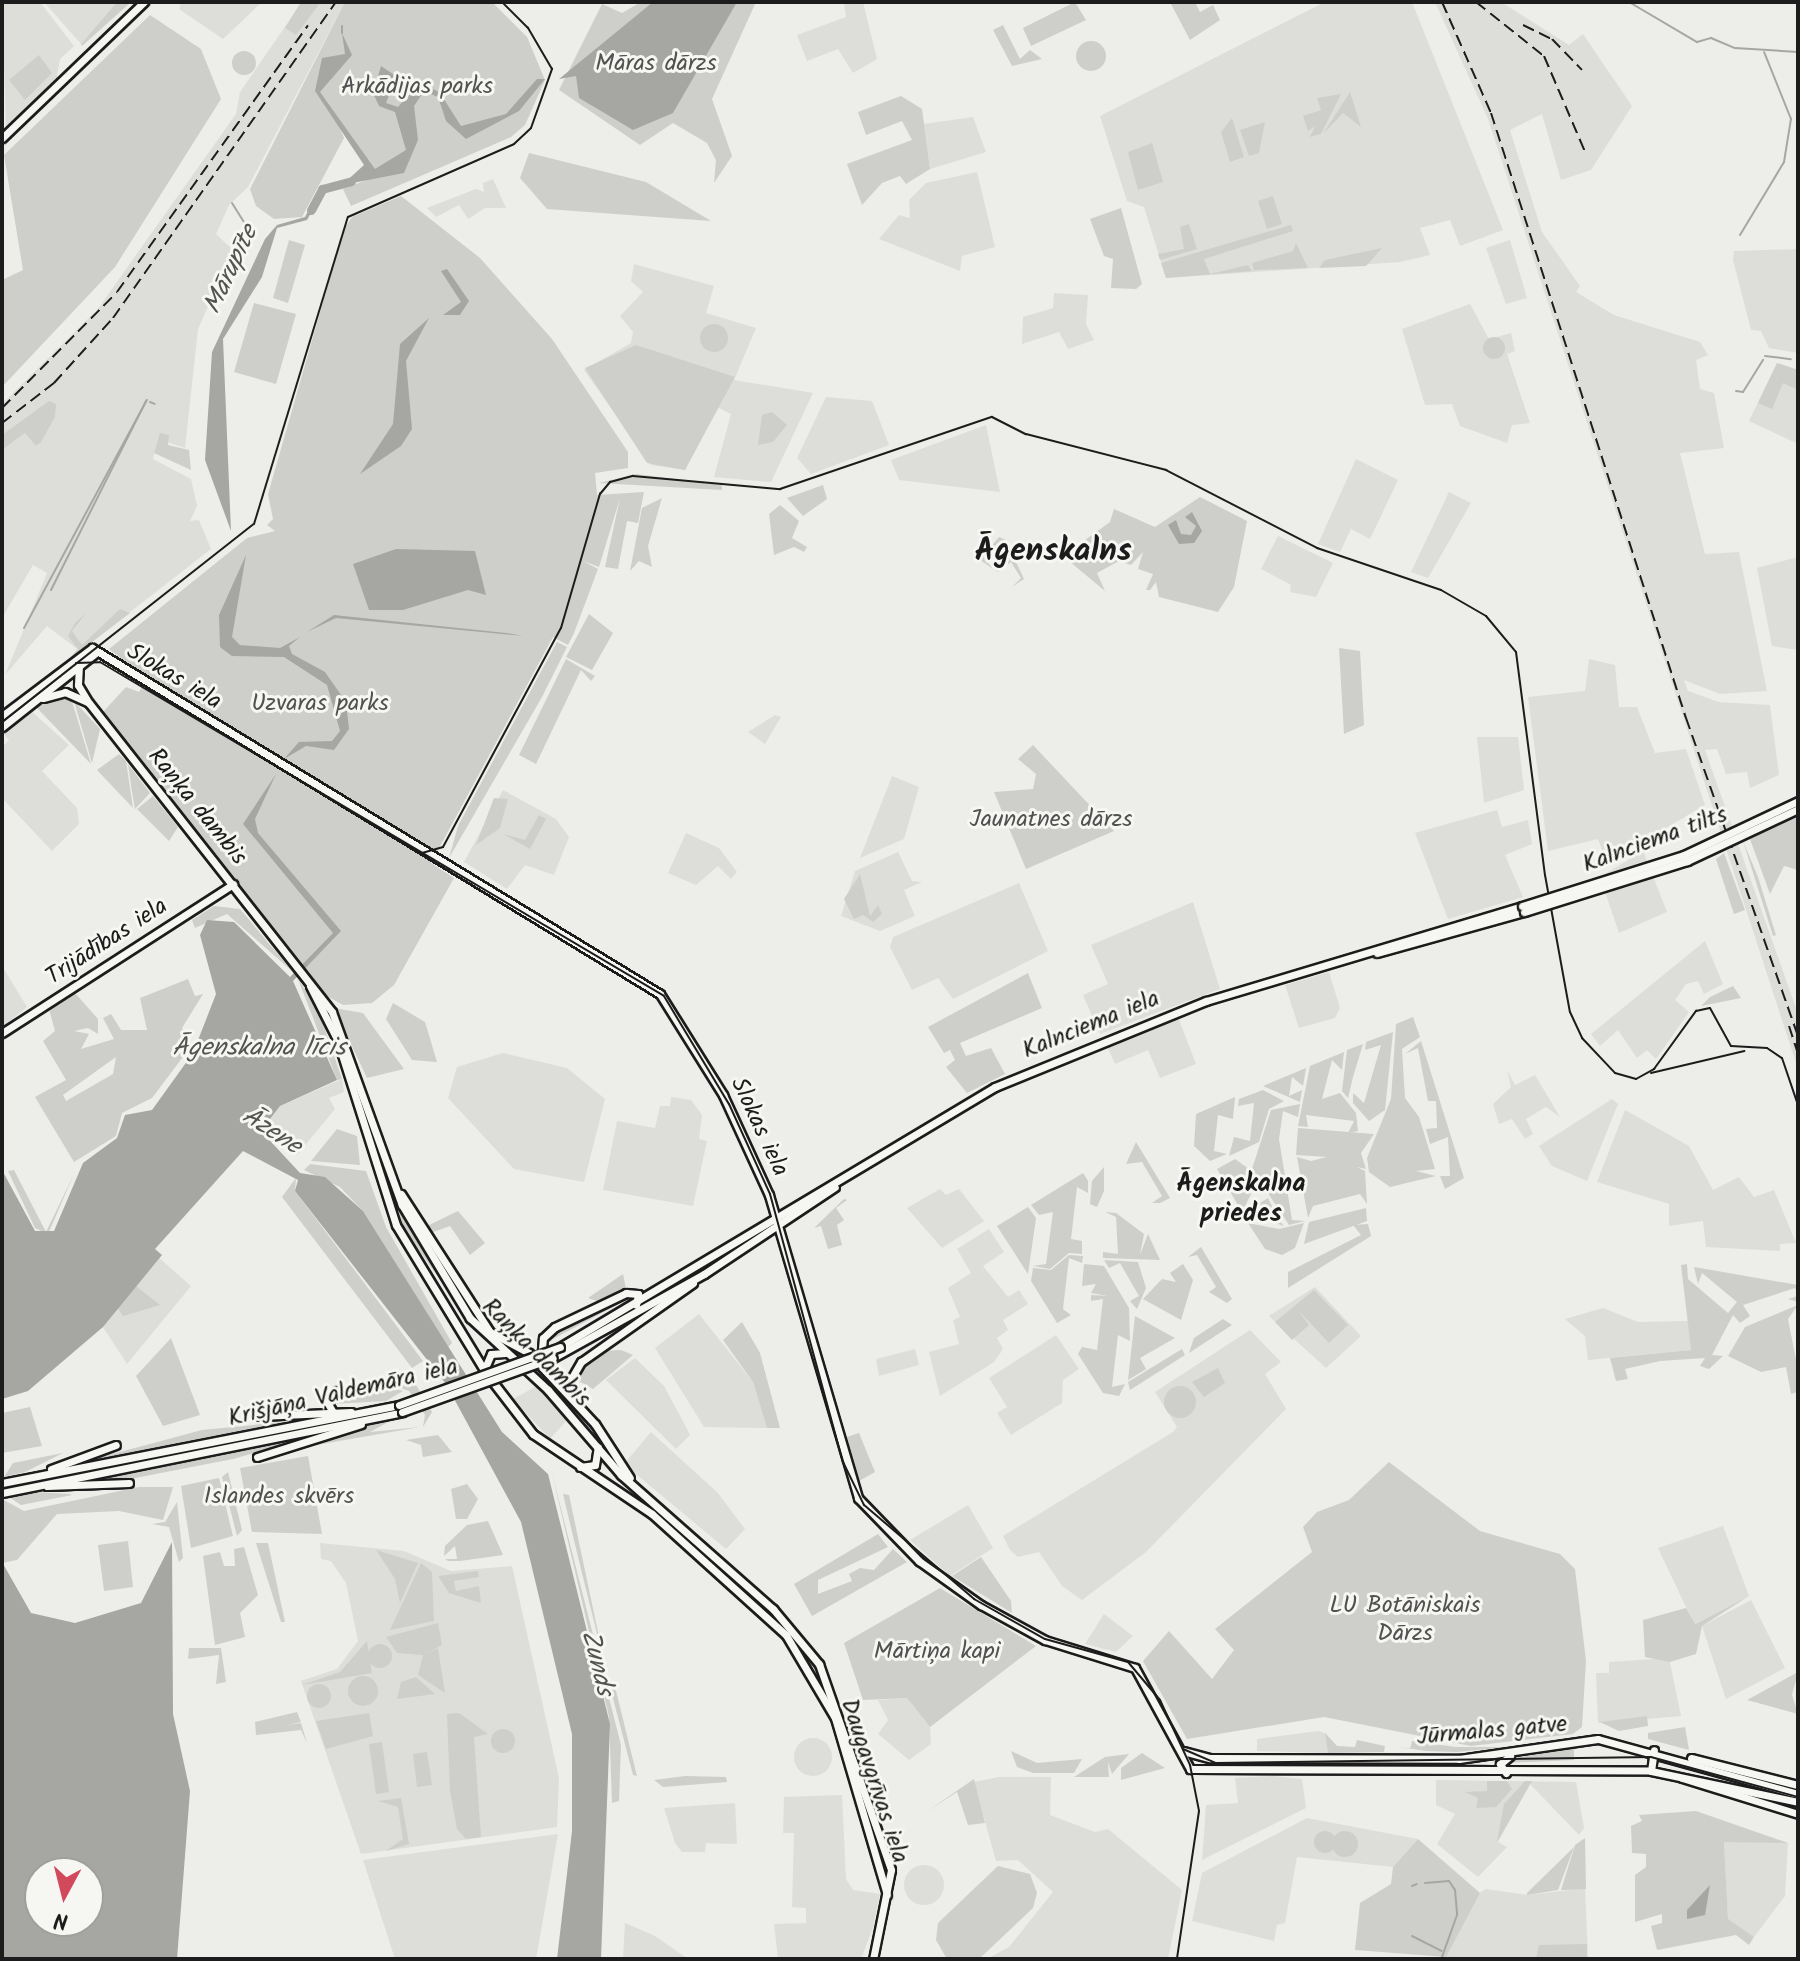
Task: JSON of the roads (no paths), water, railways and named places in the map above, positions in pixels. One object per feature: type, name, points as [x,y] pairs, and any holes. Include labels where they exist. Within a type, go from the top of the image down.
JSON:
[{"type":"main road","points":[[2,138],[144,2]]},
{"type":"main road","points":[[2,727],[39,700],[94,650]]},
{"type":"main road","points":[[2,716],[94,650]]},
{"type":"main road","name":"Slokas iela","points":[[94,650],[663,997],[728,1105],[776,1217],[842,1461],[864,1506],[919,1561],[1011,1622],[1135,1668],[1183,1751],[1190,1769]]},
{"type":"main road","points":[[49,682],[78,685],[79,665]]},
{"type":"main road","name":"Raņķa dambis","points":[[78,685],[89,703],[304,973],[348,1041],[399,1192],[423,1246],[470,1318],[597,1444],[637,1489],[773,1609],[819,1664],[836,1697]]},
{"type":"main road","points":[[39,700],[65,692],[89,703]]},
{"type":"main road","name":"Kalnciema tilts","points":[[1523,909],[1672,859],[1798,801]]},
{"type":"main road","name":"Kalnciema tilts","points":[[1523,909],[1687,861],[1798,809]]},
{"type":"main road","name":"Trijādības iela","points":[[2,1033],[233,884]]},
{"type":"main road","name":"Kalnciema iela","points":[[776,1217],[850,1176],[980,1094],[1035,1070],[1197,1004],[1523,909]]},
{"type":"main road","name":"Raņķa dambis","points":[[304,973],[337,1039],[396,1225],[485,1370],[523,1424],[574,1465],[652,1514],[786,1635]]},
{"type":"main road","name":"Kalnciema iela","points":[[779,1227],[850,1176]]},
{"type":"main road","points":[[399,1192],[490,1332],[543,1368],[574,1402],[637,1489]]},
{"type":"main road","name":"Krišjāņa Valdemāra iela","points":[[562,1350],[776,1217]]},
{"type":"main road","name":"Krišjāņa Valdemāra iela","points":[[26,1483],[400,1408],[562,1350],[704,1274],[779,1227]]},
{"type":"main road","points":[[574,1402],[570,1383],[581,1362],[704,1274]]},
{"type":"main road","points":[[543,1368],[540,1345],[551,1329],[626,1293],[638,1294],[636,1305]]},
{"type":"main road","points":[[485,1370],[491,1354],[511,1356]]},
{"type":"main road","points":[[334,1414],[327,1402],[337,1391]]},
{"type":"main road","points":[[257,1457],[400,1408]]},
{"type":"main road","name":"Krišjāņa Valdemāra iela","points":[[26,1483],[381,1409],[400,1408]]},
{"type":"main road","points":[[260,1416],[381,1409]]},
{"type":"main road","points":[[574,1465],[595,1465],[597,1444]]},
{"type":"main road","points":[[2,1493],[116,1445]]},
{"type":"main road","points":[[2,1483],[129,1483]]},
{"type":"main road","name":"Daugavgrīvas iela","points":[[786,1635],[835,1718],[888,1903]]},
{"type":"main road","name":"Daugavgrīvas iela","points":[[836,1697],[887,1851],[888,1903],[873,1959]]},
{"type":"main road","name":"Jūrmalas gatve","points":[[1183,1751],[1210,1758],[1520,1753],[1598,1739],[1654,1750],[1798,1794]]},
{"type":"main road","points":[[1651,1771],[1654,1750]]},
{"type":"main road","points":[[1506,1773],[1501,1760],[1520,1753]]},
{"type":"main road","points":[[1674,1756],[1798,1785]]},
{"type":"main road","name":"Jūrmalas gatve","points":[[1190,1769],[1506,1773],[1651,1771],[1798,1802]]},
{"type":"main road","points":[[1665,1772],[1798,1814]]},
{"type":"water","name":"Māras dārzs","points":[[653,2],[737,2],[673,113],[633,130],[579,98],[576,76],[559,79]]},
{"type":"water","points":[[342,33],[352,55],[320,92],[375,169],[406,150],[395,112],[379,106],[373,93],[381,66],[396,76],[386,103],[398,107],[412,91],[430,87],[440,93],[461,126],[506,114],[537,79],[545,79],[519,111],[466,139],[446,121],[438,97],[424,91],[414,106],[418,140],[404,173],[342,185],[364,165],[315,91],[322,58],[345,54]]},
{"type":"water","points":[[314,200],[317,202],[307,220],[277,228],[262,277],[223,339],[231,531],[205,460],[212,352],[265,239],[277,225],[305,217]]},
{"type":"water","points":[[447,269],[469,301],[460,315],[443,315],[461,302],[441,271]]},
{"type":"water","points":[[429,318],[406,361],[412,429],[401,446],[360,474],[393,424],[400,344]]},
{"type":"water","points":[[1192,512],[1202,531],[1194,543],[1179,544],[1168,525],[1176,520],[1181,534],[1191,535],[1196,526],[1185,517]]},
{"type":"water","points":[[396,549],[475,551],[486,595],[468,590],[403,610],[369,610],[353,564]]},
{"type":"water","points":[[246,555],[232,637],[240,645],[280,648],[300,637],[289,646],[292,654],[325,672],[346,702],[349,729],[334,750],[306,746],[284,759],[299,742],[332,741],[340,731],[327,685],[284,657],[232,656],[220,647],[219,615]]},
{"type":"water","points":[[334,615],[523,636],[336,618],[307,632]]},
{"type":"water","name":"Āgenskalna līcis","points":[[276,774],[255,819],[258,833],[341,931],[293,981],[337,1080],[280,1106],[261,1131],[300,1173],[325,1177],[363,1211],[502,1432],[548,1474],[610,1724],[601,1959],[557,1959],[572,1831],[572,1734],[521,1522],[446,1384],[295,1191],[298,1180],[243,1151],[155,1249],[162,1255],[103,1327],[28,1391],[2,1399],[2,1170],[35,1231],[54,1231],[83,1163],[117,1138],[125,1115],[152,1110],[193,1053],[216,994],[200,935],[207,920],[234,922],[290,977],[333,933],[243,824]]},
{"type":"water","points":[[172,1542],[173,1714],[190,1791],[177,1959],[2,1959],[2,1562],[31,1613],[75,1623],[141,1603]]},
{"type":"water","points":[[1710,1885],[1705,1915],[1687,1919],[1687,1910]]},
{"type":"waterway","points":[[1629,2],[1697,42],[1711,38],[1735,48],[1798,52]]},
{"type":"waterway","points":[[342,26],[342,33]]},
{"type":"waterway","points":[[1740,235],[1784,162],[1791,119],[1764,52]]},
{"type":"waterway","name":"Mārupīte","points":[[311,210],[322,189],[351,181]]},
{"type":"waterway","points":[[232,203],[253,236]]},
{"type":"waterway","points":[[1765,356],[1791,359]]},
{"type":"waterway","points":[[1736,391],[1743,392],[1763,360]]},
{"type":"waterway","points":[[24,628],[147,400]]},
{"type":"waterway","points":[[51,590],[146,401]]},
{"type":"waterway","points":[[150,402],[155,404]]},
{"type":"waterway","points":[[1425,1883],[1449,1881],[1455,1890],[1457,1915],[1442,1957]]},
{"type":"waterway","points":[[1412,1886],[1417,1884]]},
{"type":"waterway","points":[[1412,1936],[1441,1951]]},
{"type":"tram line","points":[[2,722],[254,524],[348,217],[514,144],[531,128],[552,69],[528,28],[502,2]]},
{"type":"tram line","points":[[422,853],[443,847],[561,628],[600,494],[610,482],[633,476],[780,489],[992,417],[1026,434],[1166,470],[1317,548],[1441,590],[1486,616],[1516,652],[1545,875],[1570,1012],[1582,1038],[1615,1073],[1636,1079],[1654,1069],[1696,1011],[1710,1008],[1731,1046],[1767,1048],[1782,1058],[1798,1105]]},
{"type":"tram line","points":[[76,663],[100,662],[664,996],[729,1104],[770,1194],[843,1462],[864,1505],[974,1599],[1045,1639],[1128,1662],[1160,1700],[1190,1765],[1199,1811],[1177,1959]]},
{"type":"tram line","points":[[1651,1073],[1744,1051]]},
{"type":"tram line","points":[[1183,1749],[1216,1763],[1651,1757],[1798,1797]]},
{"type":"railway","points":[[2,423],[54,383],[113,318],[336,2]]},
{"type":"railway","points":[[1442,2],[1491,113],[1686,718],[1798,1036]]},
{"type":"railway","points":[[1476,2],[1544,56],[1586,154]]},
{"type":"railway","points":[[2,408],[117,292],[308,25]]},
{"type":"railway","points":[[1523,25],[1552,39],[1582,70]]},
{"type":"railway","points":[[1789,1026],[1798,1053]]},
{"type":"district","name":"Āgenskalns","points":[[1053,552]]},
{"type":"district","name":"Āgenskalna priedes","points":[[1241,1200]]},
{"type":"park label","name":"Arkādijas parks","points":[[417,87]]},
{"type":"park label","name":"Uzvaras parks","points":[[320,704]]},
{"type":"park label","name":"Jaunatnes dārzs","points":[[1051,820]]},
{"type":"park label","name":"Islandes skvērs","points":[[279,1497]]},
{"type":"park label","name":"LU Botāniskais Dārzs","points":[[1405,1620]]},
{"type":"park label","name":"Mārtiņa kapi","points":[[937,1652]]},
{"type":"water label","name":"Āzene","points":[[271,1132]]},
{"type":"water label","name":"Zunds","points":[[596,1663]]}]
